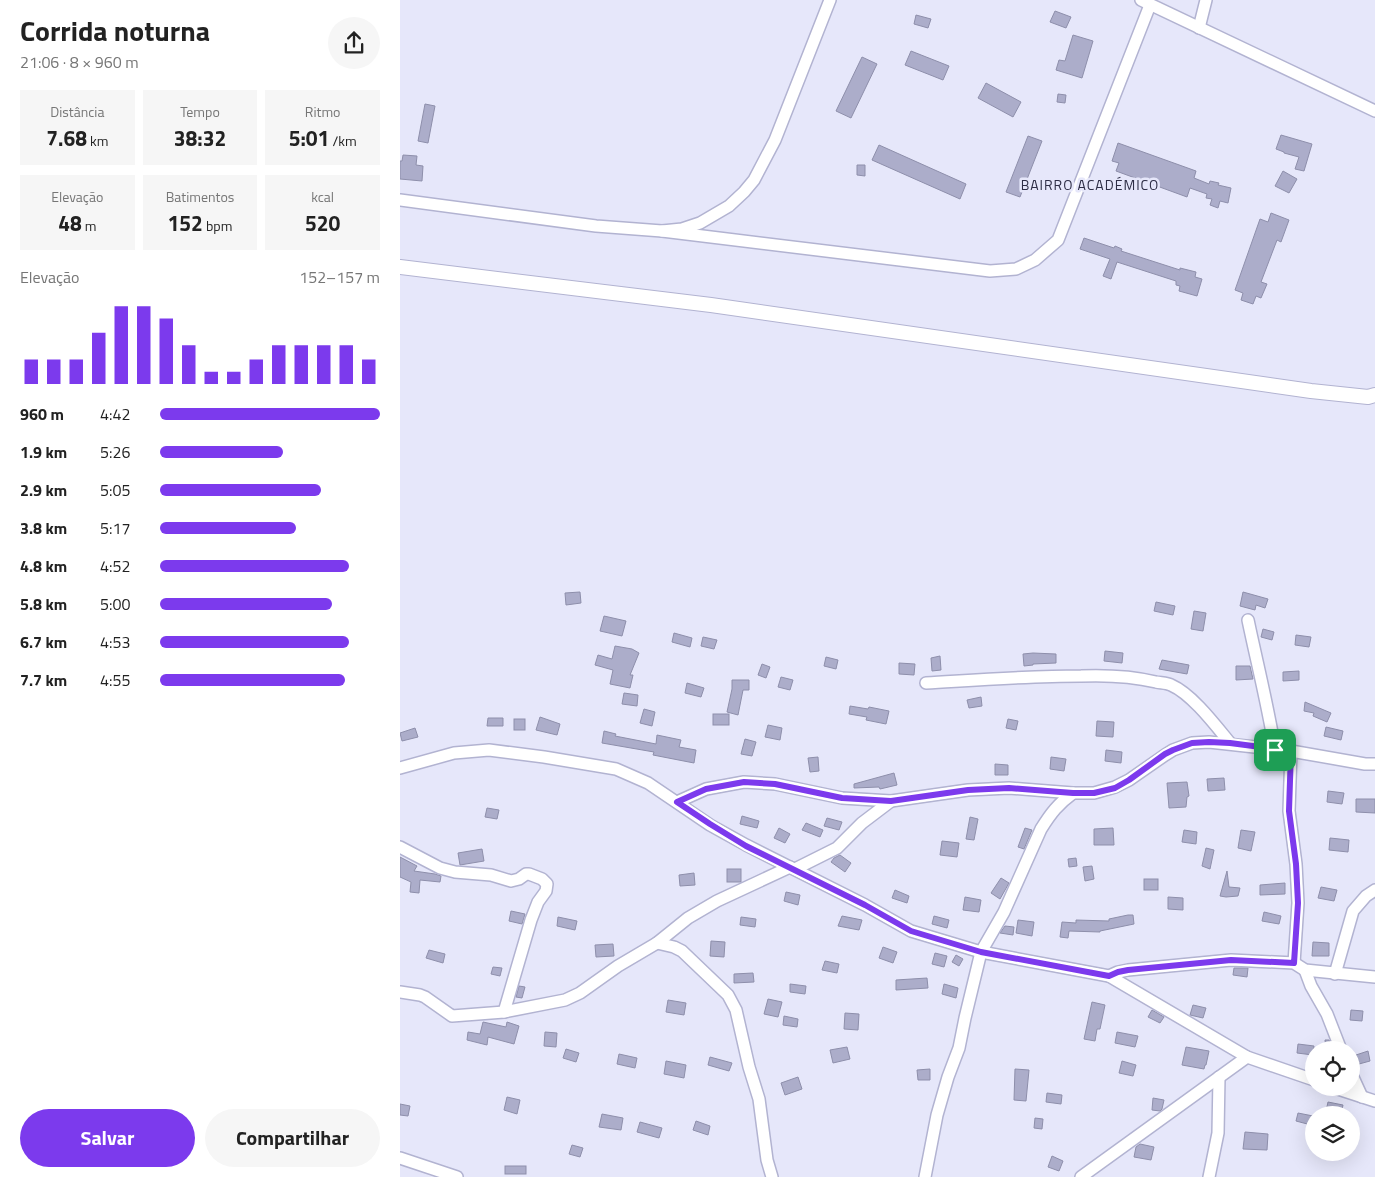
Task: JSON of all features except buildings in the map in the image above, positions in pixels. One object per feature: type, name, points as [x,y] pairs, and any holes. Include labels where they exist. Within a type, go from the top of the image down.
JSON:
[{"type":"street","points":[[662,232],[700,224],[716,215],[729,206],[754,180],[775,140],[830,0]]},
{"type":"street","points":[[1199,28],[1206,0]]},
{"type":"street","points":[[400,200],[596,226],[662,232],[990,271],[1016,268],[1035,260],[1058,240],[1145,2],[1375,111]]},
{"type":"street","points":[[400,267],[710,306],[1311,391],[1368,397],[1375,395]]},
{"type":"street","points":[[1248,620],[1275,750]]},
{"type":"street","points":[[926,683],[1032,676],[1123,676],[1146,679],[1170,684],[1182,691],[1230,743]]},
{"type":"street","points":[[677,802],[706,789],[744,782],[775,784],[842,798],[891,801],[968,790],[1009,788],[1094,793],[1115,788],[1165,754],[1186,745],[1209,742],[1291,751],[1375,764]]},
{"type":"street","points":[[400,768],[454,753],[489,750],[616,769],[648,784],[746,846],[865,905],[911,931],[981,952],[1109,976],[1247,1057],[1305,1077]]},
{"type":"street","points":[[1291,751],[1289,811],[1296,864],[1298,903],[1294,963]]},
{"type":"street","points":[[925,1177],[937,1115],[959,1048],[981,952],[1004,912],[1041,829],[1059,803],[1073,793]]},
{"type":"street","points":[[400,992],[425,997],[452,1016],[504,1012],[566,1000],[580,993],[618,966],[656,943],[688,918],[717,901],[837,848],[862,823],[891,801]]},
{"type":"street","points":[[400,847],[440,868],[455,872],[491,875],[511,880],[519,879],[529,874],[542,878],[547,884],[546,891],[538,902],[531,920],[504,1012]]},
{"type":"street","points":[[1335,974],[1353,912],[1366,896],[1375,890]]},
{"type":"street","points":[[656,943],[682,951],[728,995],[736,1010],[749,1067],[759,1100],[767,1160],[772,1177]]},
{"type":"street","points":[[1109,976],[1128,970],[1231,960],[1294,963],[1305,970],[1375,977]]},
{"type":"street","points":[[1305,970],[1311,986],[1327,1014],[1338,1041]]},
{"type":"street","points":[[1080,1177],[1247,1057]]},
{"type":"street","points":[[1209,1177],[1218,1134],[1219,1077]]},
{"type":"street","points":[[1360,1093],[1362,1097]]},
{"type":"street","points":[[1359,1096],[1375,1101]]},
{"type":"street","points":[[400,1158],[457,1177]]},
{"type":"district","name":"BAIRRO ACADÉMICO","points":[[1090,184]]},
{"type":"route","points":[[1192,743],[1230,743],[1275,750],[1291,751],[1289,811],[1296,864],[1298,903],[1294,963],[1231,960],[1128,970],[1109,976],[981,952],[911,931],[865,905],[746,846],[677,802],[706,789],[744,782],[775,784],[842,798],[891,801],[968,790],[1009,788],[1094,793],[1115,788],[1165,754],[1192,743]]}]
